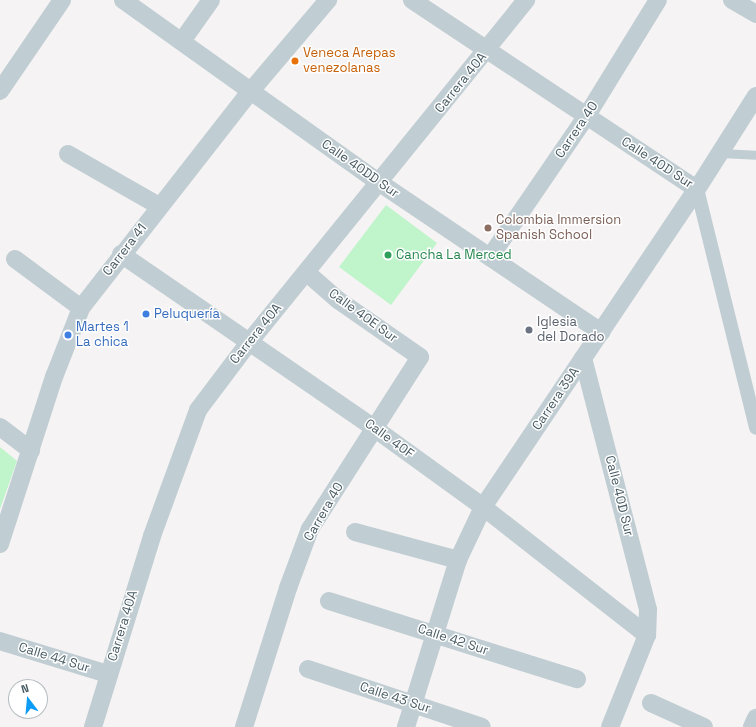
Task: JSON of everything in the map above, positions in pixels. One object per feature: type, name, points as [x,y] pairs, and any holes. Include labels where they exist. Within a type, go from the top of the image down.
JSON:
[{"type":"street","points":[[0,91],[62,0]]},
{"type":"street","name":"Calle 40DD Sur","points":[[123,0],[182,41],[250,92],[380,183],[601,332]]},
{"type":"street","points":[[182,41],[211,0]]},
{"type":"street","name":"Carrera 41","points":[[0,544],[54,377],[81,308],[121,254],[250,92],[328,0]]},
{"type":"street","name":"Calle 40D Sur","points":[[412,0],[586,117],[697,189],[756,428]]},
{"type":"street","name":"Carrera 40A","points":[[93,727],[108,674],[152,536],[198,410],[250,341],[380,183],[526,0]]},
{"type":"street","name":"Carrera 40","points":[[490,257],[586,117],[658,0]]},
{"type":"street","points":[[732,0],[756,14]]},
{"type":"street","name":"Carrera 39A","points":[[406,727],[458,560],[483,507],[697,189],[756,96]]},
{"type":"street","points":[[68,154],[159,206]]},
{"type":"street","name":"Calle 40F","points":[[121,254],[250,341],[374,428],[483,507],[647,635]]},
{"type":"street","points":[[15,259],[81,308]]},
{"type":"street","name":"Calle 40E Sur","points":[[306,273],[338,300],[420,357]]},
{"type":"street","name":"Carrera 40","points":[[244,727],[288,588],[310,529],[420,357]]},
{"type":"street","name":"Calle 40D Sur","points":[[583,358],[648,610],[647,635],[610,727]]},
{"type":"street","points":[[0,427],[30,450]]},
{"type":"street","points":[[355,532],[458,560]]},
{"type":"street","name":"Calle 42 Sur","points":[[328,601],[577,679]]},
{"type":"street","name":"Calle 44 Sur","points":[[0,641],[108,674]]},
{"type":"street","name":"Calle 43 Sur","points":[[308,669],[482,727]]},
{"type":"street","points":[[651,703],[704,727]]},
{"type":"street","points":[[752,727],[756,718]]},
{"type":"lane","points":[[720,153],[756,156]]},
{"type":"green space","name":"Cancha La Merced","points":[[386,205],[437,243],[391,305],[339,267]]},
{"type":"green space","points":[[0,447],[17,461],[0,509]]},
{"type":"place","name":"Veneca Arepas venezolanas","points":[[295,61]]},
{"type":"place","name":"Colombia Immersion Spanish School","points":[[488,228]]},
{"type":"place","name":"Cancha La Merced","points":[[388,255]]},
{"type":"place","name":"Peluquería","points":[[146,314]]},
{"type":"place","name":"Iglesia del Dorado","points":[[529,330]]},
{"type":"place","name":"Martes 1 La chica","points":[[68,335]]}]
